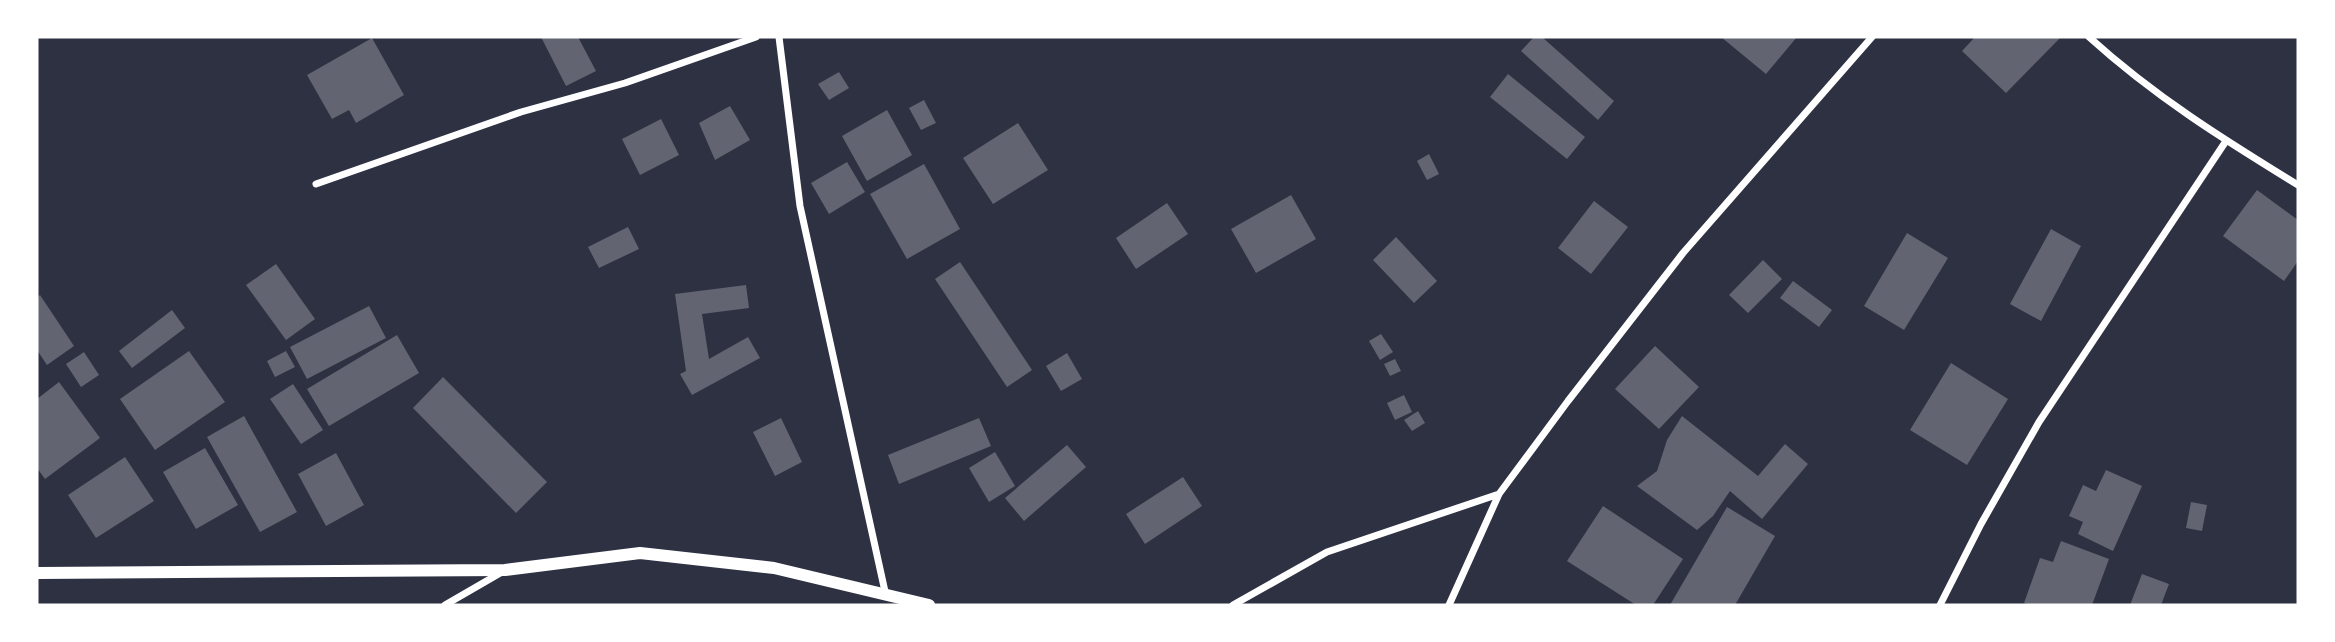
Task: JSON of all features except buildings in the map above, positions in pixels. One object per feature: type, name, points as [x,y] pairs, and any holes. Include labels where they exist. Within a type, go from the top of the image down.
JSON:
[{"type":"street","points":[[316,184],[521,112],[625,83],[756,37]]},
{"type":"street","points":[[779,37],[800,206],[886,597]]},
{"type":"street","points":[[1449,605],[1499,494],[1568,401],[1683,253],[1872,37]]},
{"type":"street","points":[[2089,37],[2128,72],[2226,141],[2298,185]]},
{"type":"street","points":[[1940,605],[1981,524],[2039,422],[2226,141]]},
{"type":"street","points":[[1233,605],[1327,552],[1499,494]]},
{"type":"street","points":[[37,573],[505,570],[640,553],[774,568],[886,597],[929,605]]},
{"type":"street","points":[[445,605],[505,570]]}]
